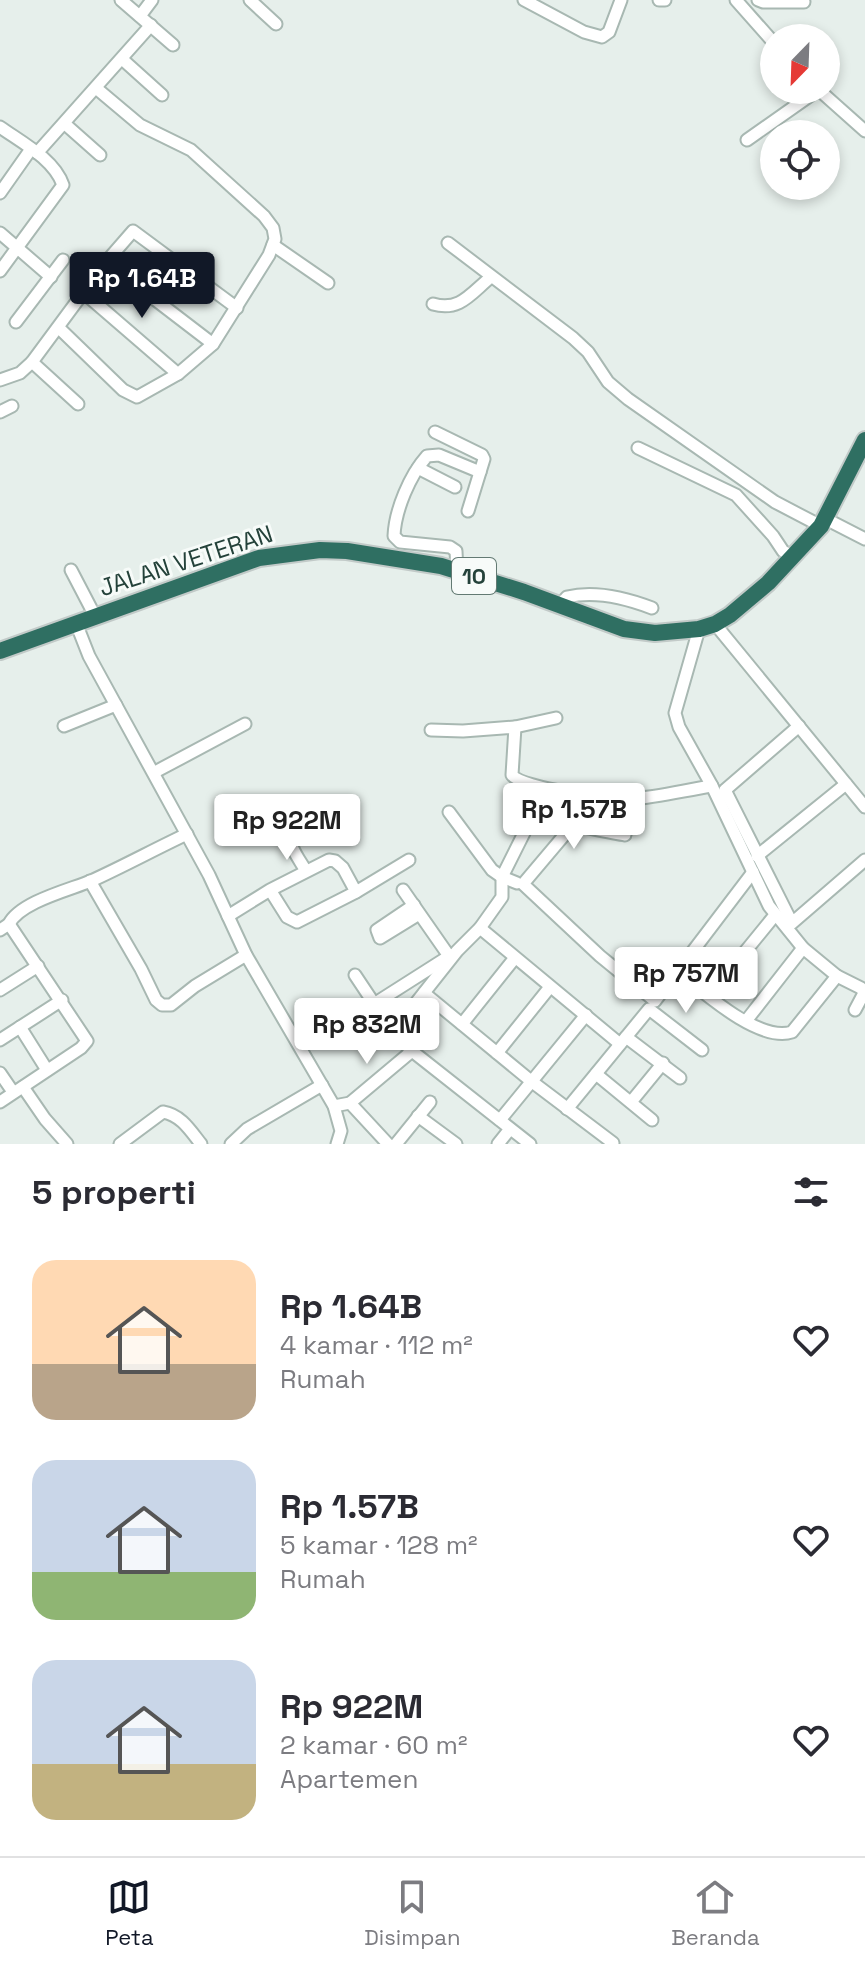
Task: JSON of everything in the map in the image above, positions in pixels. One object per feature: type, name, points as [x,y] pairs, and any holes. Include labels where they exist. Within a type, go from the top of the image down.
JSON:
[{"type":"highway","points":[[707,627],[768,583],[824,522],[865,440]]},
{"type":"highway","name":"JALAN VETERAN","points":[[0,651],[259,558],[304,550],[347,551],[457,571],[603,622],[639,631],[655,633],[707,627]]},
{"type":"street","points":[[121,0],[173,45]]},
{"type":"street","points":[[140,16],[152,0]]},
{"type":"street","points":[[250,0],[276,24]]},
{"type":"street","points":[[524,0],[584,32],[602,37],[609,32],[621,0]]},
{"type":"street","points":[[659,0],[665,0]]},
{"type":"street","points":[[736,0],[760,27]]},
{"type":"street","points":[[758,0],[804,2]]},
{"type":"street","points":[[0,193],[34,151],[65,124],[151,25]]},
{"type":"street","points":[[122,59],[162,95]]},
{"type":"street","points":[[59,328],[129,395],[145,394],[178,374],[213,344],[273,245],[273,228],[264,216],[204,160],[177,142],[140,125],[96,88]]},
{"type":"street","points":[[747,140],[799,104]]},
{"type":"street","points":[[835,104],[865,131]]},
{"type":"street","points":[[65,124],[100,155]]},
{"type":"street","points":[[0,127],[34,151],[63,185],[0,271]]},
{"type":"street","points":[[0,380],[20,373],[32,362],[129,232],[137,232],[237,308]]},
{"type":"street","points":[[0,233],[51,277]]},
{"type":"street","points":[[448,243],[573,338],[588,352],[608,382],[628,399],[775,502],[865,539]]},
{"type":"street","points":[[273,245],[328,283]]},
{"type":"street","points":[[16,322],[63,260]]},
{"type":"street","points":[[106,262],[213,344]]},
{"type":"street","points":[[433,304],[446,308],[456,306],[491,277]]},
{"type":"street","points":[[83,292],[178,374]]},
{"type":"street","points":[[32,362],[78,404]]},
{"type":"street","points":[[0,412],[12,406]]},
{"type":"street","points":[[435,432],[482,455],[484,459],[468,511]]},
{"type":"street","points":[[638,448],[736,495],[783,551],[793,557]]},
{"type":"street","points":[[457,571],[456,551],[450,547],[400,542],[394,536],[394,525],[418,468],[427,456],[439,455],[480,472]]},
{"type":"street","points":[[418,468],[455,487]]},
{"type":"street","points":[[71,570],[95,616]]},
{"type":"street","points":[[558,607],[567,597],[593,595],[623,598],[652,608]]},
{"type":"street","points":[[76,623],[89,656],[155,772],[246,955],[334,1106],[341,1131],[337,1144]]},
{"type":"street","points":[[855,1010],[864,993],[861,988],[837,976],[803,948],[775,915],[712,786],[679,727],[675,713],[707,627],[799,726],[865,807]]},
{"type":"street","points":[[64,726],[116,705]]},
{"type":"street","points":[[431,730],[515,727],[556,718]]},
{"type":"street","points":[[155,772],[245,724]]},
{"type":"street","points":[[799,726],[725,790],[792,923],[865,860]]},
{"type":"street","points":[[515,727],[513,778],[536,786],[635,799],[712,786]]},
{"type":"street","points":[[757,856],[846,784]]},
{"type":"street","points":[[586,794],[572,826],[523,884],[600,956],[655,1001],[753,872]]},
{"type":"street","points":[[449,812],[492,870],[517,883]]},
{"type":"street","points":[[306,871],[291,844],[290,835],[325,813]]},
{"type":"street","points":[[374,1004],[453,953],[480,928],[502,897],[502,877],[531,819],[538,817],[625,835]]},
{"type":"street","points":[[0,1102],[87,1041],[38,966],[5,927],[13,917],[36,903],[90,881],[187,834]]},
{"type":"street","points":[[228,916],[329,860],[343,868],[356,892]]},
{"type":"street","points":[[270,890],[287,917],[297,922],[409,860]]},
{"type":"street","points":[[90,881],[156,1000],[162,1005],[171,1005],[195,986],[246,955]]},
{"type":"street","points":[[403,890],[453,953]]},
{"type":"street","points":[[709,996],[775,915]]},
{"type":"street","points":[[480,928],[586,1015],[663,1063],[680,1078]]},
{"type":"street","points":[[746,1021],[803,948]]},
{"type":"street","points":[[393,1032],[453,953]]},
{"type":"street","points":[[462,1024],[514,959]]},
{"type":"street","points":[[0,990],[38,966]]},
{"type":"street","points":[[677,971],[731,1014],[782,1035],[792,1032],[837,976]]},
{"type":"street","points":[[355,975],[393,1032],[412,1051],[530,1144]]},
{"type":"street","points":[[497,1053],[550,987]]},
{"type":"street","points":[[424,993],[531,1081],[613,1143]]},
{"type":"street","points":[[0,1040],[62,1000]]},
{"type":"street","points":[[567,1109],[649,1009],[702,1050]]},
{"type":"street","points":[[500,1120],[586,1015]]},
{"type":"street","points":[[20,1027],[47,1070]]},
{"type":"street","points":[[334,1106],[350,1103],[412,1051]]},
{"type":"street","points":[[631,1102],[663,1063]]},
{"type":"street","points":[[0,1073],[67,1144]]},
{"type":"street","points":[[596,1074],[652,1120]]},
{"type":"street","points":[[231,1144],[247,1129],[322,1085]]},
{"type":"street","points":[[396,1144],[430,1102]]},
{"type":"street","points":[[350,1103],[388,1144]]},
{"type":"street","points":[[120,1144],[163,1112],[185,1123],[201,1144]]},
{"type":"street","points":[[418,1116],[453,1143]]},
{"type":"street","points":[[498,1144],[510,1129]]}]
